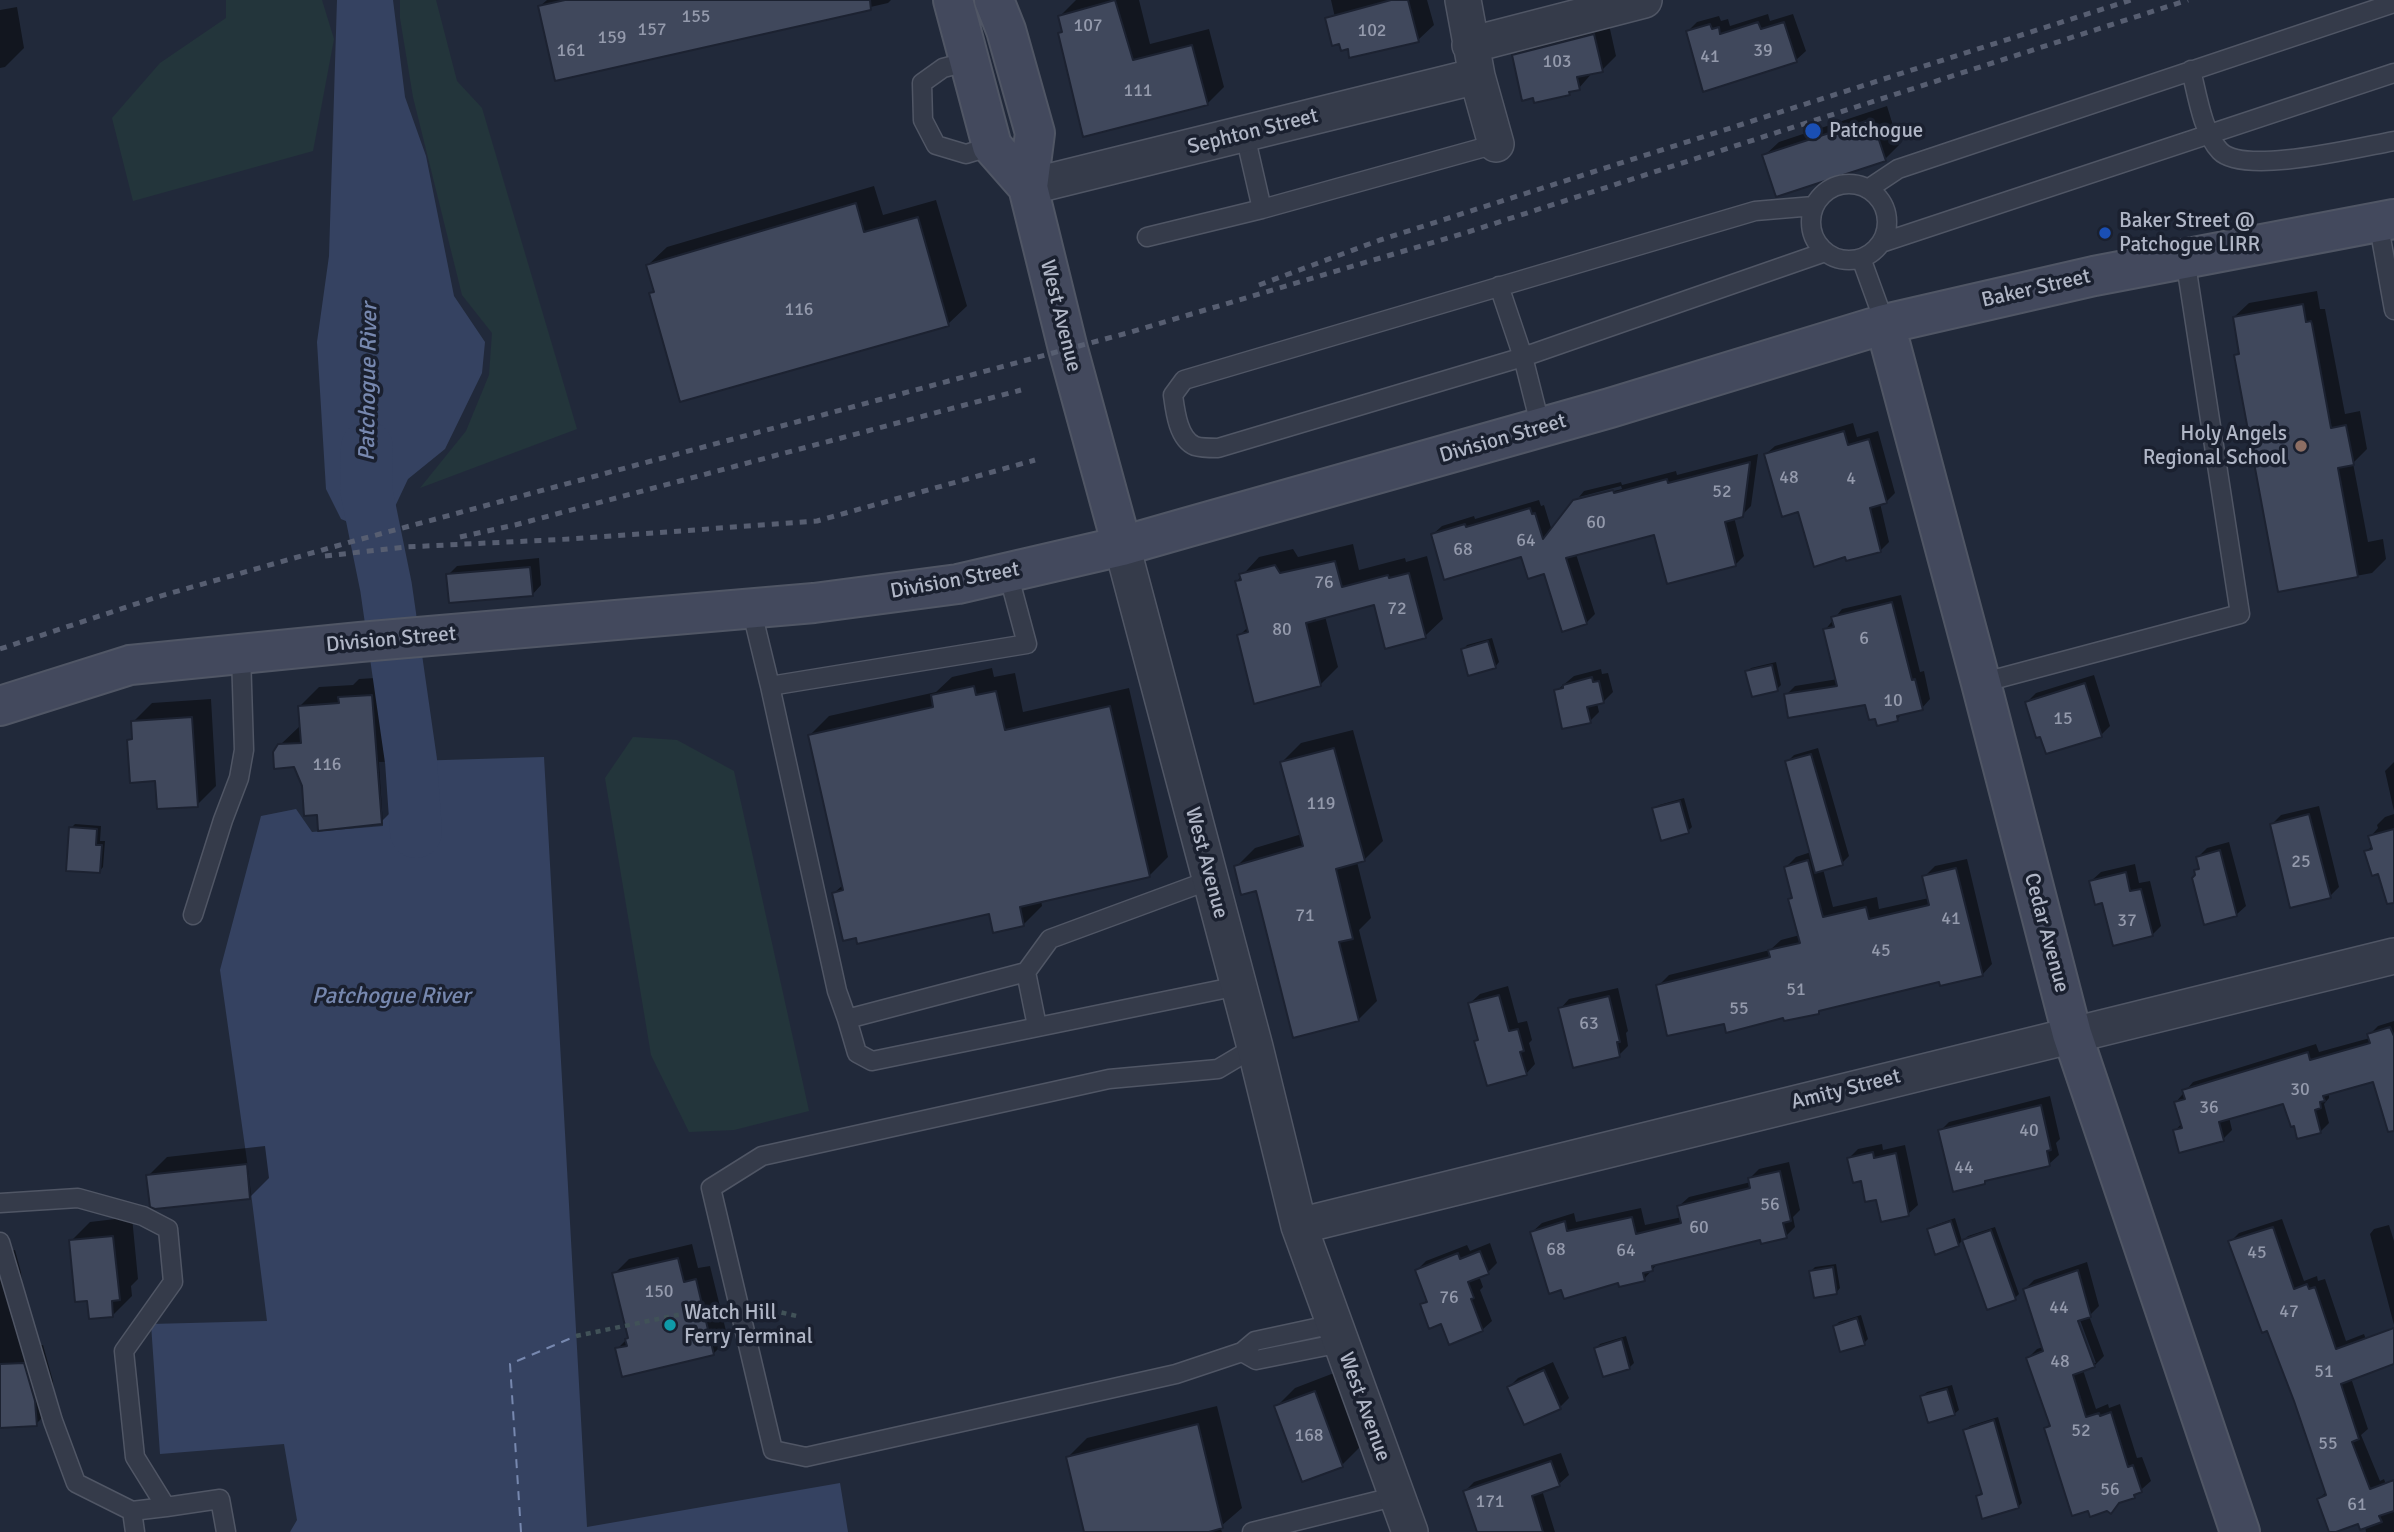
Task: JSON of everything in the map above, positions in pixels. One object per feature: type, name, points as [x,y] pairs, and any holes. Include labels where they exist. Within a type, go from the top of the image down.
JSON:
[{"type":"street","name":"West Avenue","points":[[953,0],[992,146],[1028,187]]},
{"type":"street","name":"West Avenue","points":[[994,0],[1006,30],[1035,133],[1028,187],[1068,349],[1255,1047],[1298,1226],[1410,1532]]},
{"type":"street","points":[[1464,0],[1474,60],[1496,144]]},
{"type":"street","name":"Sephton Street","points":[[1028,187],[1245,135],[1474,60],[1644,0]]},
{"type":"street","name":"Baker Street","points":[[1885,324],[2094,276],[2386,220]]},
{"type":"street","name":"Division Street","points":[[0,706],[130,665],[426,636],[814,603],[958,584],[1122,546],[1541,428],[1885,324]]},
{"type":"street","name":"Cedar Avenue","points":[[1885,324],[2072,1034],[2240,1532]]},
{"type":"street","name":"Amity Street","points":[[1298,1226],[2394,956]]},
{"type":"lane","points":[[1868,189],[1898,169],[2394,3]]},
{"type":"lane","points":[[970,61],[943,68],[922,83],[923,120],[936,145],[965,154],[992,146]]},
{"type":"lane","points":[[2190,70],[2209,135],[2221,153],[2240,160],[2273,162],[2394,141]]},
{"type":"lane","points":[[1881,243],[2394,73]]},
{"type":"lane","points":[[1245,135],[1262,209]]},
{"type":"lane","points":[[1147,237],[1262,209],[1496,144]]},
{"type":"lane","points":[[1843,184],[1868,189],[1878,196],[1887,219],[1886,232],[1881,243],[1872,253],[1861,258],[1836,258],[1825,252],[1811,231],[1814,206],[1821,195],[1843,184]]},
{"type":"lane","points":[[1814,206],[1755,211],[1184,380],[1173,395],[1174,408],[1184,438],[1195,446],[1217,448],[1523,357],[1825,252]]},
{"type":"lane","points":[[2386,220],[2394,310]]},
{"type":"lane","points":[[1861,258],[1885,324]]},
{"type":"lane","points":[[1981,683],[2240,614],[2185,258]]},
{"type":"lane","points":[[1499,286],[1523,357],[1541,428]]},
{"type":"lane","points":[[770,686],[1027,644],[1007,573]]},
{"type":"lane","points":[[751,608],[837,991],[857,1053],[872,1060],[1238,986]]},
{"type":"lane","points":[[193,915],[239,778],[244,750],[241,654]]},
{"type":"lane","points":[[847,1018],[1026,972],[1049,939],[1210,880]]},
{"type":"lane","points":[[1026,972],[1037,1026]]},
{"type":"lane","points":[[1255,1047],[1218,1069],[1109,1079],[761,1156],[710,1188],[773,1450],[806,1457],[1175,1374],[1242,1352],[1255,1341],[1337,1334]]},
{"type":"lane","points":[[0,1203],[78,1198],[143,1216],[168,1229],[173,1282],[124,1351],[135,1457],[166,1507]]},
{"type":"lane","points":[[0,1242],[53,1421],[76,1483],[132,1511],[220,1499],[226,1532]]},
{"type":"lane","points":[[1252,1532],[1397,1496]]},
{"type":"lane","points":[[132,1511],[135,1532]]},
{"type":"path","points":[[576,1336],[736,1303],[801,1317]]},
{"type":"shaded area","points":[[226,0],[322,0],[334,39],[313,151],[133,201],[112,118],[160,63],[226,18]]},
{"type":"shaded area","points":[[400,0],[436,0],[457,81],[482,108],[577,429],[420,488],[466,431],[489,375],[492,333],[462,295],[413,97],[400,18]]},
{"type":"shaded area","points":[[633,737],[677,740],[734,771],[809,1111],[734,1130],[689,1132],[651,1055],[605,778]]},
{"type":"water","points":[[337,0],[393,0],[405,97],[426,156],[454,296],[485,342],[482,373],[445,449],[408,479],[391,515],[353,524],[341,519],[326,489],[317,342],[329,256]]},
{"type":"water","name":"Patchogue River","points":[[544,757],[587,1527],[840,1483],[848,1532],[290,1532],[297,1520],[284,1444],[160,1454],[151,1324],[267,1321],[220,970],[261,816],[296,809],[312,832],[383,826],[379,762]]},
{"type":"building","points":[[565,0],[870,0],[871,10],[555,81],[538,6]]},
{"type":"building","points":[[1115,0],[1133,60],[1192,45],[1208,105],[1083,137],[1058,33],[1062,32],[1058,16]]},
{"type":"building","points":[[1391,0],[1408,0],[1419,42],[1349,58],[1348,49],[1341,51],[1339,44],[1332,46],[1325,18]]},
{"type":"building","points":[[1758,22],[1761,29],[1784,22],[1797,62],[1703,92],[1686,31],[1710,24],[1712,29],[1719,27],[1720,34]]},
{"type":"building","points":[[1594,34],[1603,72],[1577,77],[1580,90],[1569,92],[1570,95],[1534,103],[1533,98],[1522,101],[1512,55]]},
{"type":"building","name":"Patchogue","points":[[1872,119],[1886,161],[1776,197],[1762,155]]},
{"type":"building","points":[[856,203],[864,232],[918,217],[949,326],[680,402],[649,293],[654,292],[646,265]]},
{"type":"building","name":"Holy Angels Regional School","points":[[2303,304],[2306,322],[2311,321],[2312,324],[2331,428],[2346,425],[2354,465],[2338,468],[2358,577],[2278,592],[2234,355],[2239,354],[2233,317]]},
{"type":"building","points":[[1844,431],[1848,445],[1869,439],[1887,503],[1870,508],[1881,552],[1846,561],[1845,557],[1814,567],[1798,512],[1782,517],[1764,454]]},
{"type":"building","points":[[1750,462],[1743,517],[1725,522],[1736,566],[1667,584],[1654,535],[1566,558],[1587,624],[1562,632],[1544,574],[1528,579],[1521,557],[1444,580],[1431,534],[1465,524],[1466,527],[1530,508],[1532,514],[1535,513],[1543,539],[1573,500],[1613,490],[1614,493],[1667,479],[1668,483]]},
{"type":"building","points":[[1335,561],[1342,587],[1388,575],[1389,578],[1409,573],[1426,638],[1385,649],[1374,605],[1306,623],[1321,686],[1254,704],[1237,635],[1248,632],[1235,581],[1241,580],[1239,574],[1275,565],[1280,573]]},
{"type":"building","points":[[530,567],[533,596],[449,603],[446,574]]},
{"type":"building","points":[[1892,602],[1912,680],[1915,679],[1923,710],[1897,716],[1898,721],[1877,726],[1875,719],[1869,720],[1865,705],[1788,718],[1784,694],[1837,686],[1823,629],[1834,627],[1831,617]]},
{"type":"building","points":[[1488,641],[1496,668],[1468,676],[1461,649]]},
{"type":"building","points":[[1772,665],[1778,691],[1752,697],[1745,671]]},
{"type":"building","points":[[1592,677],[1593,682],[1599,681],[1604,703],[1587,707],[1591,723],[1562,729],[1554,690]]},
{"type":"building","points":[[2085,683],[2102,737],[2046,754],[2040,737],[2036,738],[2025,702]]},
{"type":"building","points":[[974,686],[976,695],[996,691],[1005,730],[1110,706],[1150,877],[1020,907],[1024,926],[993,933],[989,914],[857,944],[856,938],[843,941],[832,893],[843,890],[808,735],[933,707],[931,695]]},
{"type":"building","points":[[372,695],[382,824],[318,831],[317,815],[304,816],[302,786],[294,767],[274,769],[273,752],[278,744],[301,743],[298,706],[339,703],[338,697]]},
{"type":"building","points":[[192,717],[198,807],[157,809],[155,781],[130,783],[127,740],[132,739],[131,721]]},
{"type":"building","points":[[1334,748],[1365,861],[1336,869],[1353,939],[1339,942],[1359,1021],[1293,1038],[1256,891],[1241,895],[1234,866],[1303,846],[1280,762]]},
{"type":"building","points":[[1811,754],[1843,865],[1815,873],[1785,761]]},
{"type":"building","points":[[1680,801],[1689,833],[1661,841],[1652,808]]},
{"type":"building","points":[[2309,814],[2331,898],[2290,908],[2270,824]]},
{"type":"building","points":[[69,827],[97,829],[96,845],[102,845],[100,873],[66,871]]},
{"type":"building","points":[[2394,829],[2394,903],[2387,904],[2378,874],[2372,876],[2364,851],[2372,849],[2368,836]]},
{"type":"building","points":[[2220,850],[2237,916],[2204,925],[2192,878],[2195,875],[2194,870],[2199,869],[2196,857]]},
{"type":"building","points":[[1808,860],[1823,917],[1866,907],[1869,919],[1929,905],[1922,876],[1956,868],[1983,976],[1940,986],[1939,982],[1819,1011],[1819,1014],[1784,1021],[1783,1018],[1726,1033],[1724,1024],[1667,1036],[1656,985],[1770,957],[1768,950],[1800,943],[1788,899],[1792,898],[1784,867]]},
{"type":"building","points":[[2126,872],[2130,891],[2141,889],[2153,936],[2113,946],[2102,903],[2095,905],[2089,881]]},
{"type":"building","points":[[1499,995],[1509,1031],[1518,1029],[1524,1051],[1520,1052],[1527,1075],[1487,1086],[1474,1041],[1478,1040],[1468,1003]]},
{"type":"building","points":[[1609,996],[1620,1042],[1617,1042],[1620,1057],[1573,1068],[1558,1008]]},
{"type":"building","points":[[2390,1027],[2394,1036],[2394,1131],[2388,1132],[2373,1082],[2323,1096],[2325,1101],[2320,1102],[2321,1108],[2315,1110],[2321,1133],[2297,1139],[2283,1104],[2219,1122],[2224,1141],[2179,1153],[2173,1130],[2182,1128],[2174,1102],[2185,1099],[2182,1090],[2308,1052],[2310,1060],[2370,1043],[2367,1034]]},
{"type":"building","points":[[2041,1105],[2051,1150],[2047,1151],[2050,1166],[1985,1181],[1985,1184],[1953,1192],[1938,1130]]},
{"type":"building","points":[[1873,1152],[1874,1158],[1896,1153],[1909,1216],[1881,1222],[1876,1200],[1865,1202],[1861,1181],[1853,1183],[1847,1158]]},
{"type":"building","points":[[247,1164],[250,1199],[155,1209],[150,1207],[146,1175]]},
{"type":"building","points":[[1780,1171],[1791,1221],[1783,1223],[1787,1238],[1761,1244],[1760,1240],[1652,1266],[1653,1271],[1643,1273],[1645,1281],[1619,1287],[1618,1283],[1564,1299],[1561,1290],[1549,1294],[1530,1232],[1565,1221],[1567,1231],[1632,1217],[1636,1234],[1681,1223],[1677,1206],[1750,1188],[1748,1178]]},
{"type":"building","points":[[1951,1221],[1959,1246],[1935,1255],[1927,1229]]},
{"type":"building","points":[[2273,1227],[2294,1289],[2307,1284],[2309,1289],[2315,1287],[2336,1349],[2394,1328],[2394,1364],[2341,1384],[2359,1439],[2352,1442],[2370,1489],[2394,1480],[2394,1511],[2379,1516],[2382,1522],[2360,1530],[2358,1524],[2329,1532],[2317,1499],[2326,1495],[2294,1401],[2267,1331],[2262,1333],[2228,1241]]},
{"type":"building","points":[[1991,1230],[2016,1300],[1987,1310],[1962,1240]]},
{"type":"building","points":[[113,1236],[120,1300],[112,1301],[113,1317],[89,1319],[87,1301],[75,1302],[69,1240]]},
{"type":"building","points":[[1480,1251],[1489,1274],[1468,1282],[1474,1298],[1471,1299],[1483,1331],[1449,1345],[1441,1324],[1429,1329],[1420,1304],[1427,1302],[1415,1270],[1458,1253],[1460,1259]]},
{"type":"building","name":"Watch Hill Ferry Terminal","points":[[678,1258],[684,1282],[696,1279],[714,1355],[622,1377],[615,1348],[627,1346],[625,1339],[628,1338],[612,1273]]},
{"type":"building","points":[[1833,1267],[1837,1294],[1814,1298],[1809,1271]]},
{"type":"building","points":[[2078,1270],[2091,1317],[2078,1321],[2095,1367],[2073,1375],[2086,1417],[2111,1412],[2128,1467],[2133,1465],[2142,1492],[2134,1495],[2135,1498],[2119,1503],[2111,1514],[2107,1511],[2090,1517],[2088,1511],[2072,1516],[2044,1428],[2050,1426],[2026,1358],[2043,1351],[2023,1289]]},
{"type":"building","points":[[1857,1318],[1865,1345],[1840,1352],[1833,1326]]},
{"type":"building","points":[[1622,1339],[1630,1369],[1603,1377],[1594,1348]]},
{"type":"building","points":[[24,1363],[35,1401],[37,1426],[0,1428],[0,1364]]},
{"type":"building","points":[[1544,1370],[1561,1409],[1524,1425],[1507,1387]]},
{"type":"building","points":[[1947,1389],[1955,1415],[1928,1423],[1920,1396]]},
{"type":"building","points":[[1315,1391],[1343,1467],[1302,1482],[1274,1406]]},
{"type":"building","points":[[1994,1420],[2019,1508],[1982,1519],[1976,1496],[1982,1494],[1963,1430]]},
{"type":"building","points":[[1198,1424],[1223,1528],[1209,1532],[1084,1532],[1066,1457]]},
{"type":"building","points":[[1551,1461],[1560,1486],[1532,1496],[1543,1532],[1477,1532],[1463,1491]]},
{"type":"waterway","name":"Patchogue River","points":[[367,447],[366,489],[386,587],[411,761],[416,832]]},
{"type":"ferry route","points":[[521,1532],[510,1364],[576,1336]]},
{"type":"railway","points":[[1259,285],[1380,240],[2131,0]]},
{"type":"railway","points":[[0,649],[157,597],[354,541],[1131,332],[1468,232],[2188,0]]},
{"type":"railway","points":[[460,537],[515,525],[1021,390]]},
{"type":"railway","points":[[325,556],[405,547],[570,539],[817,521],[1035,460]]},
{"type":"place","name":"Patchogue","points":[[1813,131]]},
{"type":"place","name":"Baker Street @ Patchogue LIRR","points":[[2105,233]]},
{"type":"place","name":"Holy Angels Regional School","points":[[2301,446]]},
{"type":"place","name":"Watch Hill Ferry Terminal","points":[[670,1325]]}]
